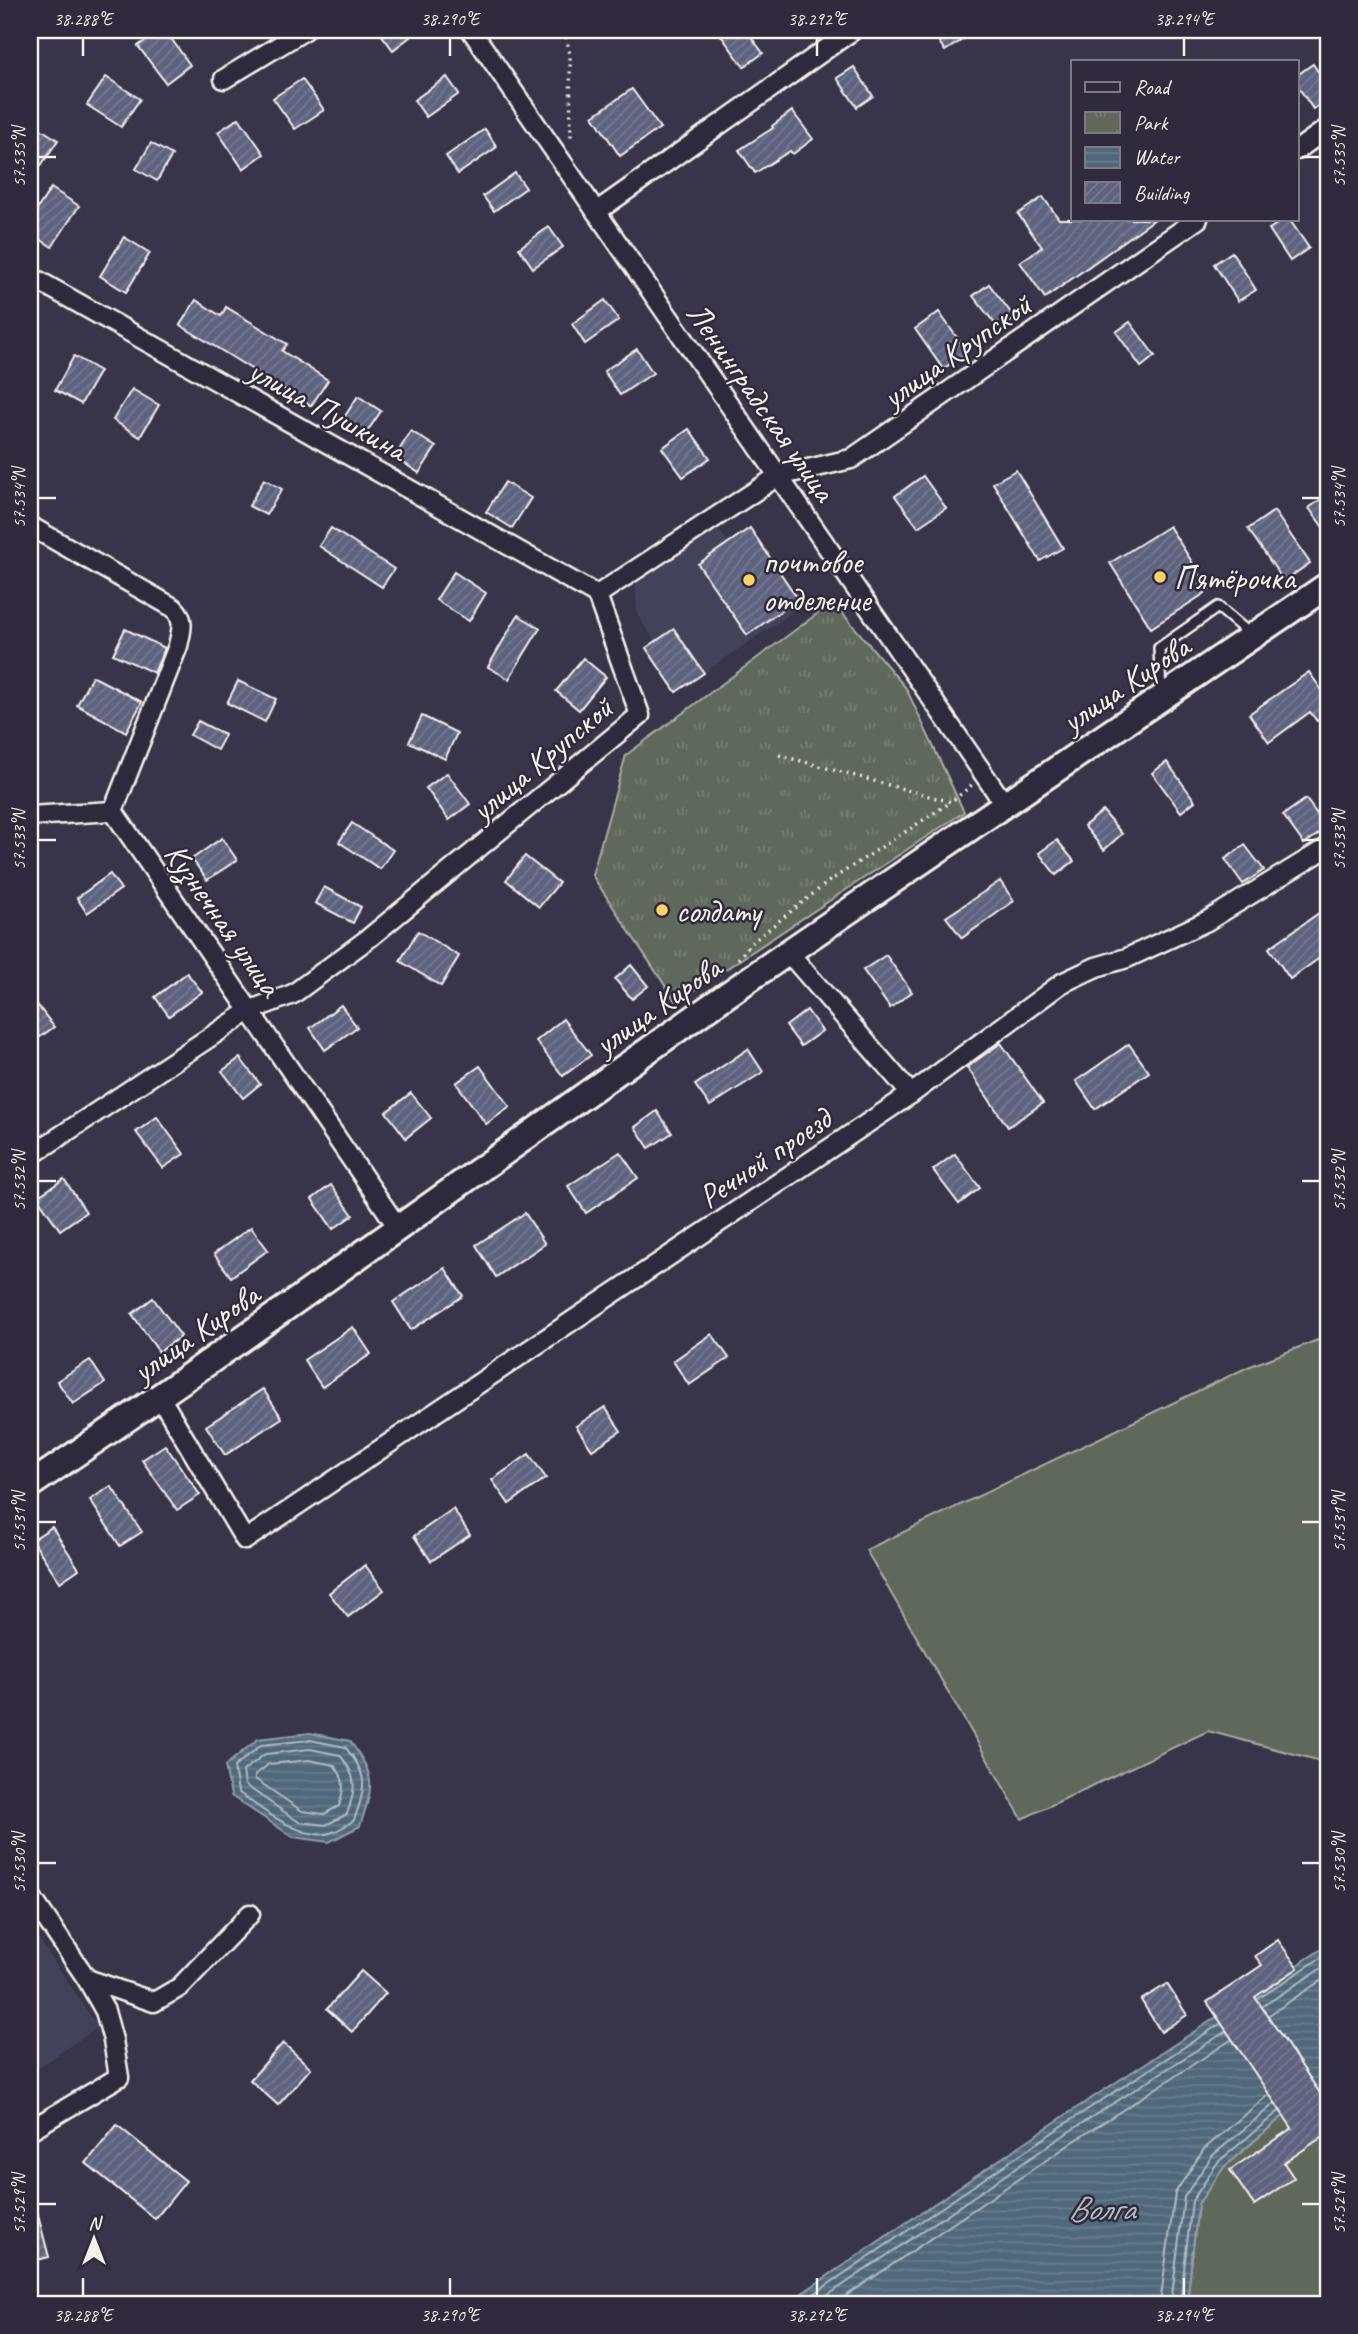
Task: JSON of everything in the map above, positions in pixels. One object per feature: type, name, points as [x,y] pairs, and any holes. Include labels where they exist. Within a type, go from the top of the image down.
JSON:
[{"type":"street","points":[[224,79],[305,30]]},
{"type":"street","name":"Ленинградская улица","points":[[471,30],[1005,805]]},
{"type":"street","points":[[596,212],[852,30]]},
{"type":"street","points":[[1298,149],[1328,128]]},
{"type":"street","name":"улица Крупской","points":[[30,1156],[251,1010],[293,994],[369,939],[640,715],[597,594],[778,476],[851,459],[1197,220]]},
{"type":"street","name":"улица Пушкина","points":[[30,276],[597,594]]},
{"type":"street","points":[[30,526],[174,608],[183,620],[178,646],[113,811],[30,816]]},
{"type":"street","name":"улица Кирова","points":[[30,1485],[399,1229],[788,952],[1328,585]]},
{"type":"street","name":"Кузнечная улица","points":[[113,811],[399,1229]]},
{"type":"street","name":"Речной проезд","points":[[160,1397],[245,1540],[911,1094],[1062,983],[1096,967],[1127,958],[1207,921],[1328,847]]},
{"type":"street","points":[[788,952],[911,1094]]},
{"type":"street","points":[[30,1895],[87,1979],[105,2011],[120,2077],[30,2130]]},
{"type":"street","points":[[87,1979],[154,2002],[180,1987],[250,1914]]},
{"type":"lane","points":[[1162,699],[1159,648],[1218,607],[1253,636]]},
{"type":"path","points":[[565,30],[570,55],[570,173]]},
{"type":"path","points":[[779,755],[951,802]]},
{"type":"path","points":[[733,964],[750,944],[828,882],[951,802],[985,774]]},
{"type":"shaded area","points":[[716,526],[728,542],[750,528],[803,605],[676,692],[646,648],[655,641],[637,614],[635,584]]},
{"type":"shaded area","points":[[30,1926],[98,2027],[30,2073]]},
{"type":"green space","points":[[833,602],[906,688],[964,812],[676,1002],[592,875],[626,755]]},
{"type":"green space","points":[[1328,1336],[1328,1763],[1208,1731],[1022,1819],[866,1550],[1248,1367]]},
{"type":"green space","points":[[1328,2085],[1328,2304],[1184,2304],[1187,2302],[1198,2204],[1224,2167],[1283,2116]]},
{"type":"water","points":[[310,1733],[350,1741],[364,1764],[370,1781],[368,1800],[360,1826],[329,1842],[293,1837],[231,1796],[225,1766],[258,1739]]},
{"type":"water","name":"Волга","points":[[1328,1945],[1328,2085],[1283,2116],[1224,2167],[1198,2204],[1187,2302],[1184,2304],[786,2304],[1064,2116]]},
{"type":"building","points":[[165,30],[190,65],[166,83],[138,46]]},
{"type":"building","points":[[378,30],[419,30],[393,50]]},
{"type":"building","points":[[717,30],[746,30],[763,53],[744,67]]},
{"type":"building","points":[[931,30],[978,30],[945,51]]},
{"type":"building","points":[[1313,64],[1328,86],[1328,99],[1313,109],[1298,86],[1298,74]]},
{"type":"building","points":[[854,67],[873,96],[857,107],[837,78]]},
{"type":"building","points":[[106,77],[140,99],[121,127],[87,105]]},
{"type":"building","points":[[447,77],[459,94],[426,117],[414,100]]},
{"type":"building","points":[[302,79],[324,110],[295,129],[273,98]]},
{"type":"building","points":[[632,89],[660,128],[620,156],[593,116]]},
{"type":"building","points":[[792,111],[813,139],[793,154],[790,151],[755,173],[739,150],[773,128],[772,126]]},
{"type":"building","points":[[239,118],[264,154],[243,169],[218,132]]},
{"type":"building","points":[[30,122],[58,140],[40,167],[30,161]]},
{"type":"building","points":[[485,129],[497,147],[458,174],[446,156]]},
{"type":"building","points":[[151,143],[172,155],[157,181],[136,169]]},
{"type":"building","points":[[515,173],[526,188],[494,211],[483,196]]},
{"type":"building","points":[[51,188],[79,206],[52,247],[30,233],[30,220]]},
{"type":"building","points":[[1043,197],[1059,219],[1154,220],[1045,298],[1020,262],[1042,247],[1018,214]]},
{"type":"building","points":[[1283,220],[1290,220],[1309,248],[1290,261],[1269,229]]},
{"type":"building","points":[[549,227],[563,247],[533,268],[519,248]]},
{"type":"building","points":[[124,237],[150,253],[126,292],[100,276]]},
{"type":"building","points":[[1232,252],[1256,290],[1238,301],[1214,264]]},
{"type":"building","points":[[989,284],[1015,318],[1000,330],[973,296]]},
{"type":"building","points":[[196,300],[221,316],[226,307],[287,344],[282,351],[328,380],[311,406],[180,325]]},
{"type":"building","points":[[605,300],[619,320],[585,344],[572,324]]},
{"type":"building","points":[[939,312],[967,352],[943,369],[915,329]]},
{"type":"building","points":[[1130,322],[1155,356],[1141,367],[1116,332]]},
{"type":"building","points":[[637,349],[653,373],[620,395],[604,371]]},
{"type":"building","points":[[74,356],[100,371],[81,404],[55,390]]},
{"type":"building","points":[[132,389],[159,405],[140,437],[113,420]]},
{"type":"building","points":[[358,396],[381,411],[363,438],[340,424]]},
{"type":"building","points":[[689,429],[710,458],[683,477],[662,448]]},
{"type":"building","points":[[411,431],[436,447],[419,473],[395,457]]},
{"type":"building","points":[[1016,470],[1063,548],[1040,561],[993,483]]},
{"type":"building","points":[[923,476],[946,508],[918,527],[895,496]]},
{"type":"building","points":[[264,479],[282,489],[266,515],[249,506]]},
{"type":"building","points":[[505,482],[531,498],[512,528],[486,512]]},
{"type":"building","points":[[1328,494],[1328,534],[1309,508]]},
{"type":"building","points":[[1274,511],[1310,563],[1284,581],[1248,529]]},
{"type":"building","name":"Пятёрочка","points":[[1169,526],[1210,590],[1151,628],[1110,563]]},
{"type":"building","points":[[331,528],[394,569],[382,587],[319,546]]},
{"type":"building","points":[[750,528],[798,599],[747,635],[698,564]]},
{"type":"building","points":[[454,572],[486,593],[469,621],[436,600]]},
{"type":"building","points":[[518,615],[540,628],[509,679],[488,667]]},
{"type":"building","points":[[125,629],[165,648],[154,673],[113,654]]},
{"type":"building","points":[[674,629],[704,673],[676,692],[646,648]]},
{"type":"building","points":[[583,658],[606,677],[579,710],[556,691]]},
{"type":"building","points":[[1309,672],[1328,699],[1328,713],[1317,721],[1310,712],[1269,742],[1249,714]]},
{"type":"building","points":[[92,676],[142,702],[126,732],[77,705]]},
{"type":"building","points":[[238,681],[276,699],[265,722],[227,703]]},
{"type":"building","points":[[422,716],[457,733],[445,759],[409,742]]},
{"type":"building","points":[[198,721],[225,735],[217,750],[190,735]]},
{"type":"building","points":[[1167,762],[1195,801],[1181,812],[1152,773]]},
{"type":"building","points":[[447,773],[470,804],[449,820],[426,788]]},
{"type":"building","points":[[1306,799],[1327,828],[1304,844],[1283,815]]},
{"type":"building","points":[[1103,811],[1122,834],[1104,850],[1084,826]]},
{"type":"building","points":[[352,823],[393,850],[380,869],[339,842]]},
{"type":"building","points":[[222,838],[237,860],[207,880],[192,859]]},
{"type":"building","points":[[1057,840],[1074,861],[1056,875],[1039,853]]},
{"type":"building","points":[[1245,845],[1264,870],[1243,884],[1225,859]]},
{"type":"building","points":[[525,856],[559,883],[539,907],[506,880]]},
{"type":"building","points":[[110,874],[121,889],[87,913],[77,898]]},
{"type":"building","points":[[1000,881],[1014,901],[962,938],[946,917]]},
{"type":"building","points":[[324,887],[361,907],[353,923],[315,903]]},
{"type":"building","points":[[1319,913],[1328,926],[1328,952],[1290,979],[1269,948]]},
{"type":"building","points":[[418,931],[459,956],[441,986],[400,961]]},
{"type":"building","points":[[886,955],[912,992],[890,1008],[863,970]]},
{"type":"building","points":[[631,965],[648,986],[632,999],[615,979]]},
{"type":"building","points":[[187,973],[202,992],[169,1016],[155,997]]},
{"type":"building","points":[[30,995],[54,1027],[30,1044]]},
{"type":"building","points":[[341,1005],[357,1027],[325,1050],[310,1028]]},
{"type":"building","points":[[807,1010],[822,1031],[801,1046],[786,1026]]},
{"type":"building","points":[[563,1019],[591,1055],[563,1076],[536,1041]]},
{"type":"building","points":[[1001,1043],[1043,1103],[1008,1127],[967,1067]]},
{"type":"building","points":[[1129,1044],[1149,1072],[1095,1109],[1076,1081]]},
{"type":"building","points":[[748,1049],[763,1072],[710,1106],[695,1085]]},
{"type":"building","points":[[240,1058],[260,1084],[243,1098],[222,1071]]},
{"type":"building","points":[[480,1066],[510,1107],[486,1124],[456,1083]]},
{"type":"building","points":[[411,1093],[431,1118],[406,1138],[386,1112]]},
{"type":"building","points":[[657,1111],[672,1133],[649,1148],[635,1127]]},
{"type":"building","points":[[157,1117],[184,1154],[163,1168],[136,1132]]},
{"type":"building","points":[[620,1152],[638,1178],[586,1213],[568,1186]]},
{"type":"building","points":[[955,1154],[980,1188],[959,1204],[933,1170]]},
{"type":"building","points":[[64,1179],[86,1212],[60,1230],[37,1197]]},
{"type":"building","points":[[331,1185],[353,1215],[333,1229],[312,1199]]},
{"type":"building","points":[[525,1213],[545,1244],[496,1277],[476,1245]]},
{"type":"building","points":[[251,1227],[268,1250],[231,1277],[214,1254]]},
{"type":"building","points":[[445,1268],[463,1296],[411,1330],[393,1302]]},
{"type":"building","points":[[153,1298],[181,1336],[159,1352],[132,1314]]},
{"type":"building","points":[[353,1327],[371,1354],[322,1387],[304,1360]]},
{"type":"building","points":[[712,1334],[729,1358],[689,1385],[673,1361]]},
{"type":"building","points":[[90,1360],[105,1383],[73,1404],[57,1381]]},
{"type":"building","points":[[263,1389],[282,1418],[225,1455],[206,1426]]},
{"type":"building","points":[[605,1407],[621,1431],[592,1450],[576,1426]]},
{"type":"building","points":[[165,1445],[200,1495],[177,1510],[142,1460]]},
{"type":"building","points":[[529,1454],[546,1478],[509,1504],[492,1480]]},
{"type":"building","points":[[111,1486],[142,1532],[120,1546],[90,1500]]},
{"type":"building","points":[[453,1509],[470,1535],[431,1561],[414,1536]]},
{"type":"building","points":[[52,1527],[79,1569],[60,1582],[32,1540]]},
{"type":"building","points":[[365,1565],[384,1590],[348,1617],[329,1593]]},
{"type":"building","points":[[1278,1940],[1298,1968],[1255,1997],[1328,2105],[1328,2133],[1284,2163],[1294,2178],[1254,2205],[1230,2170],[1292,2128],[1207,2002],[1262,1965],[1255,1956]]},
{"type":"building","points":[[361,1971],[386,1993],[352,2032],[327,2009]]},
{"type":"building","points":[[1167,1984],[1187,2015],[1161,2032],[1141,2000]]},
{"type":"building","points":[[283,2043],[311,2068],[278,2105],[250,2080]]},
{"type":"building","points":[[117,2125],[186,2181],[155,2219],[86,2163]]},
{"type":"building","points":[[35,2204],[49,2257],[30,2262],[30,2205]]},
{"type":"place","name":"Пятёрочка","points":[[1160,577]]},
{"type":"place","name":"почтовое отделение","points":[[749,580]]},
{"type":"place","name":"солдату","points":[[662,910]]}]
